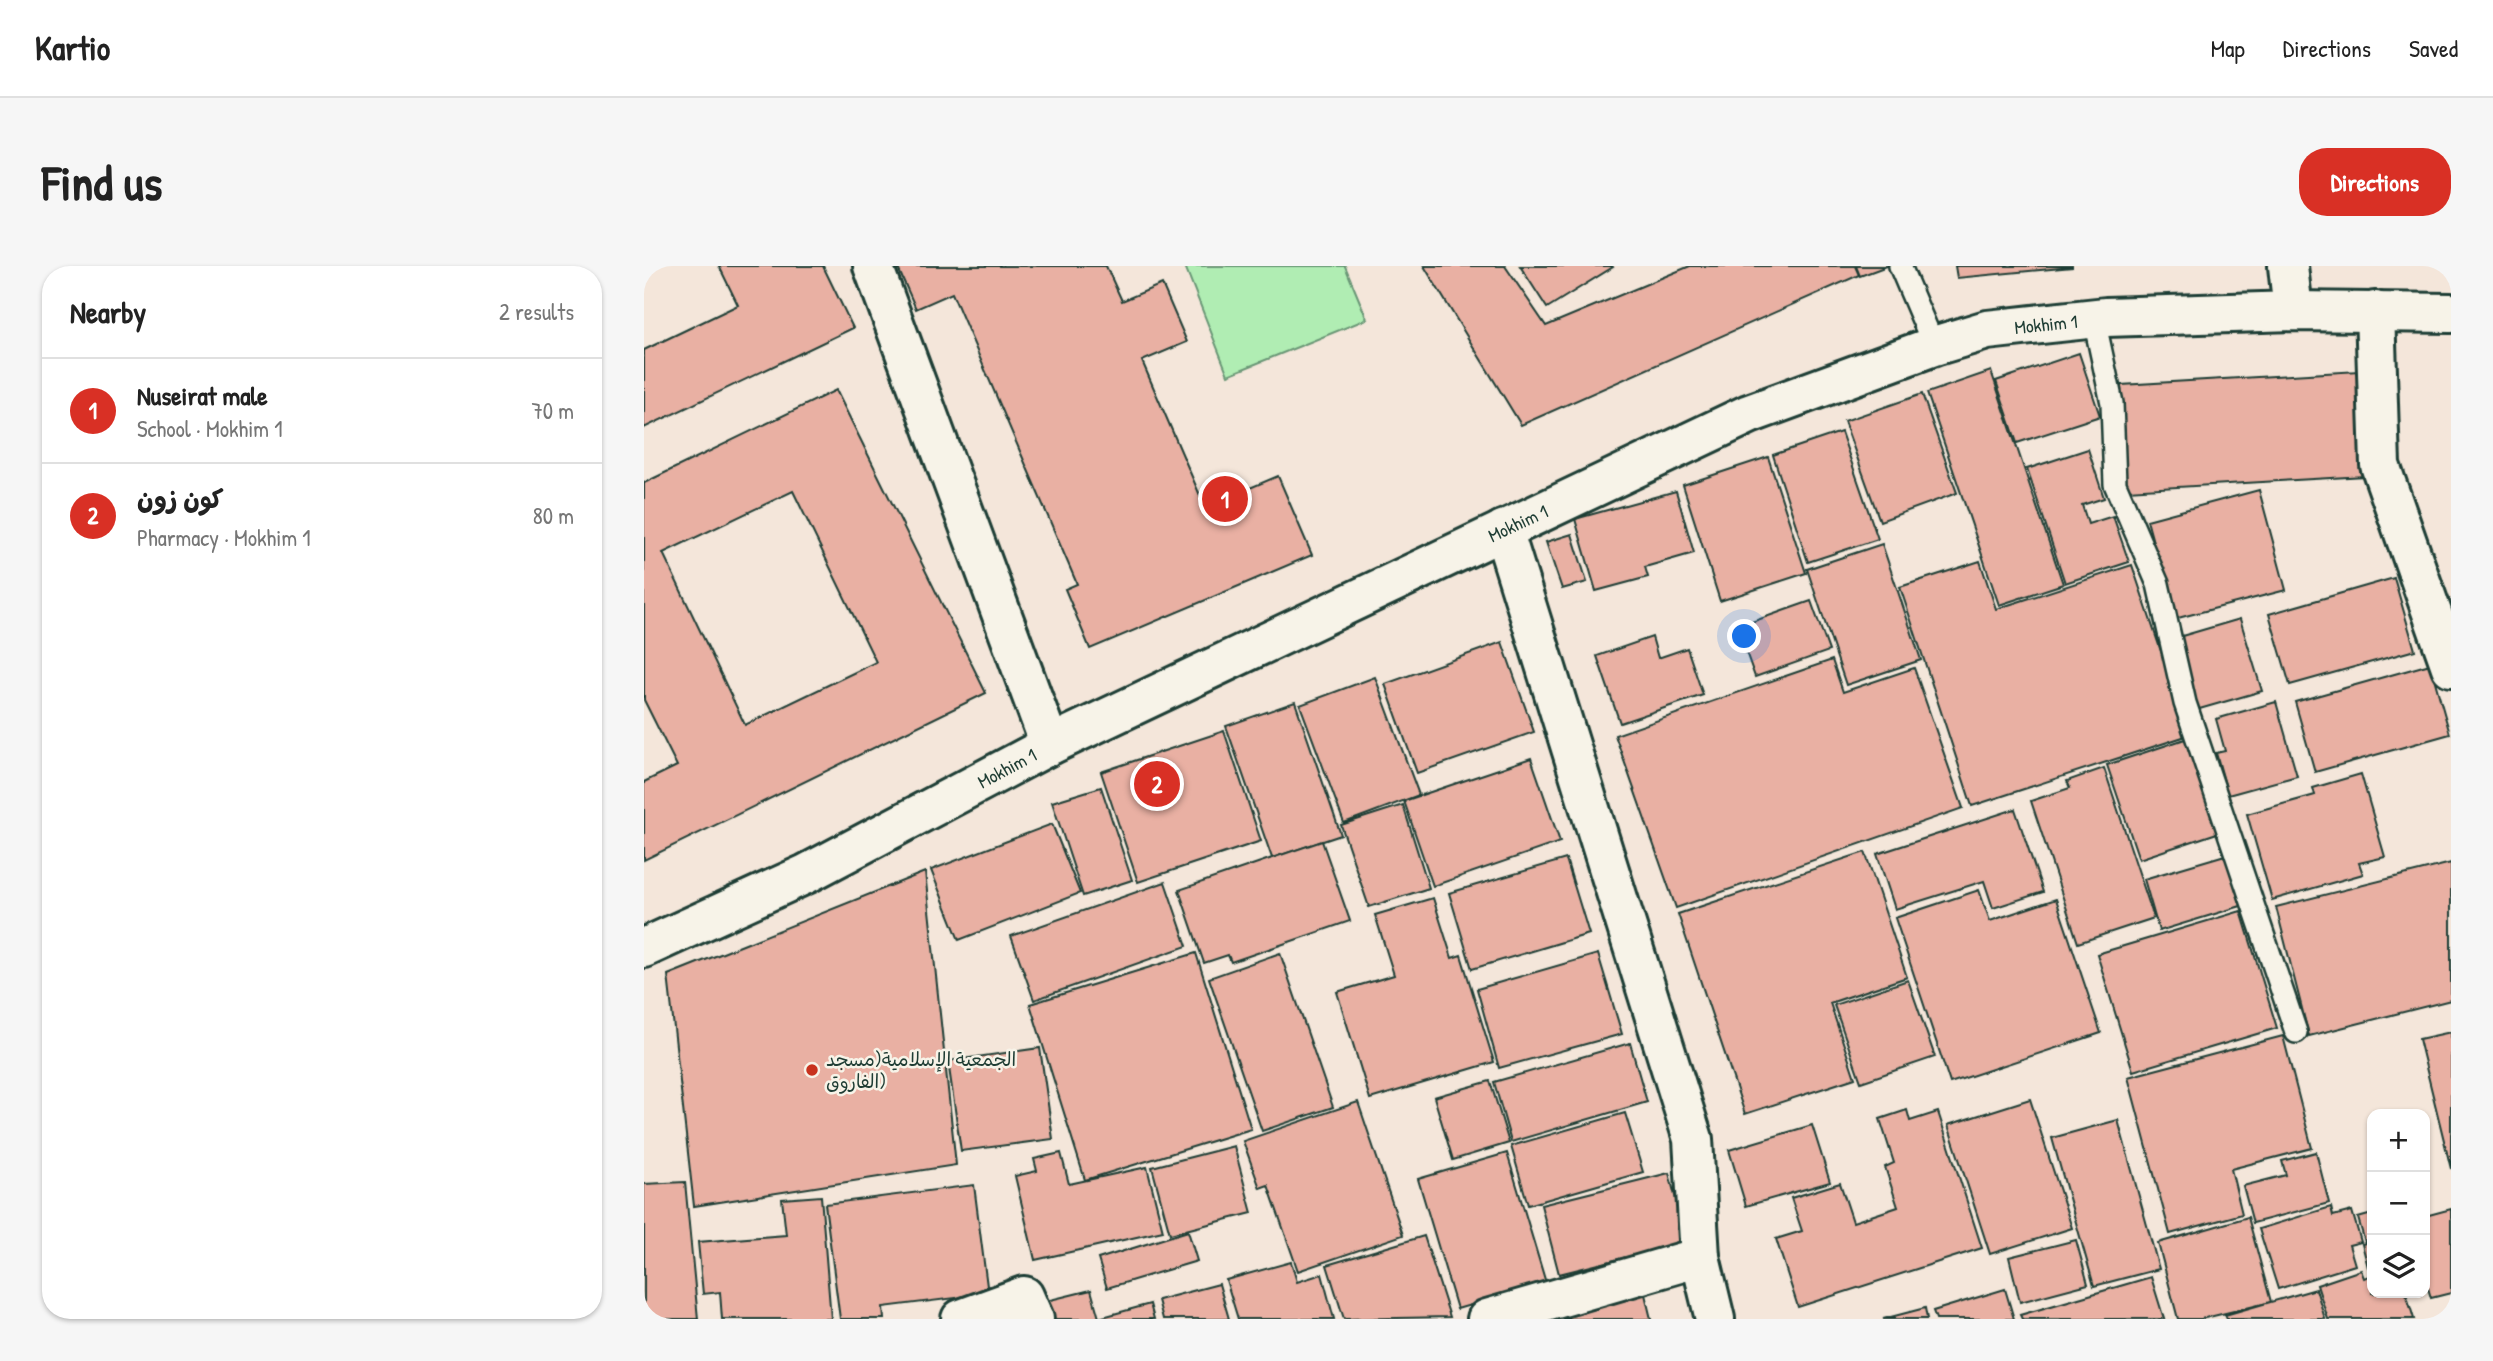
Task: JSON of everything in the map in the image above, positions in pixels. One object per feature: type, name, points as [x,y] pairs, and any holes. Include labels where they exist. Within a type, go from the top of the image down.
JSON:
[{"type":"street","points":[[873,266],[1050,746]]},
{"type":"street","points":[[2288,266],[2293,311]]},
{"type":"street","name":"Mokhim 1","points":[[644,948],[806,874],[1050,746],[1749,414],[1934,346],[1987,330],[2094,319],[2293,311],[2451,313]]},
{"type":"street","points":[[2375,311],[2380,465],[2451,667]]},
{"type":"street","points":[[1503,530],[1693,1139],[1700,1257],[1715,1319]]},
{"type":"street","points":[[1487,1319],[1700,1257]]},
{"type":"street","points":[[961,1319],[1024,1296],[1034,1319]]},
{"type":"lane","points":[[1900,266],[1934,346]]},
{"type":"lane","points":[[2094,319],[2112,403],[2115,484],[2158,584],[2185,703],[2296,1032]]},
{"type":"green space","points":[[1185,266],[1345,266],[1367,319],[1228,375]]},
{"type":"building","points":[[719,266],[823,266],[853,328],[644,428],[644,350],[738,305]]},
{"type":"building","points":[[897,266],[1106,266],[1122,301],[1162,284],[1187,342],[1142,361],[1205,507],[1278,476],[1312,555],[1090,649],[1065,589],[1077,584],[952,293],[916,309]]},
{"type":"building","points":[[1424,266],[1505,266],[1546,326],[1690,266],[1855,266],[1859,275],[1521,425]]},
{"type":"building","points":[[1520,266],[1612,266],[1613,267],[1547,308]]},
{"type":"building","points":[[1856,266],[1887,266],[1860,276]]},
{"type":"building","points":[[1955,266],[2072,266],[2072,267],[1957,278]]},
{"type":"building","points":[[2079,353],[2100,416],[2017,443],[1996,381]]},
{"type":"building","points":[[1991,371],[2063,584],[1999,605],[1927,393]]},
{"type":"building","points":[[2359,371],[2365,476],[2127,490],[2121,385]]},
{"type":"building","points":[[836,390],[986,693],[644,860],[644,782],[677,766],[644,700],[644,483]],"holes":[[[793,491],[876,662],[745,725],[663,553]]]},
{"type":"building","points":[[1922,394],[1957,493],[1880,521],[1844,421]]},
{"type":"building","points":[[1841,432],[1878,539],[1808,562],[1773,455]]},
{"type":"building","points":[[2088,449],[2104,498],[2082,505],[2088,524],[2113,516],[2129,562],[2065,583],[2027,469]]},
{"type":"building","points":[[1768,457],[1806,573],[1720,601],[1683,485]]},
{"type":"building","points":[[2259,490],[2286,590],[2174,619],[2147,520]]},
{"type":"building","points":[[1676,491],[1694,553],[1645,567],[1648,577],[1596,591],[1575,519]]},
{"type":"building","points":[[1572,534],[1587,582],[1562,589],[1546,542]]},
{"type":"building","points":[[1882,544],[1921,660],[1846,685],[1807,569]]},
{"type":"building","points":[[1980,561],[1996,609],[2132,565],[2189,735],[1972,806],[1900,587]]},
{"type":"building","points":[[2394,578],[2415,650],[2290,685],[2269,614]]},
{"type":"building","points":[[1811,601],[1829,651],[1755,677],[1737,627]]},
{"type":"building","points":[[2240,619],[2262,691],[2196,710],[2175,638]]},
{"type":"building","points":[[1652,637],[1658,658],[1687,648],[1703,695],[1620,723],[1597,656]]},
{"type":"building","points":[[1502,642],[1534,732],[1417,773],[1385,684]]},
{"type":"building","points":[[1832,660],[1843,692],[1914,668],[1963,808],[1676,908],[1615,735]]},
{"type":"building","points":[[2430,664],[2450,734],[2315,772],[2295,702]]},
{"type":"building","points":[[1375,677],[1419,795],[1344,823],[1300,705]]},
{"type":"building","points":[[1295,702],[1341,835],[1272,858],[1226,726]]},
{"type":"building","points":[[2276,702],[2297,776],[2228,795],[2216,753],[2225,751],[2216,719]]},
{"type":"building","points":[[1224,731],[1261,841],[1138,882],[1101,772]]},
{"type":"building","points":[[2191,737],[2223,831],[2139,859],[2107,765]]},
{"type":"building","points":[[1531,758],[1560,842],[1433,886],[1404,801]]},
{"type":"building","points":[[2104,768],[2154,918],[2078,943],[2031,801],[2070,788],[2067,781]]},
{"type":"building","points":[[2361,774],[2385,857],[2359,863],[2363,874],[2272,900],[2247,814],[2315,795],[2313,788]]},
{"type":"building","points":[[1101,787],[1132,880],[1083,896],[1052,802]]},
{"type":"building","points":[[1403,805],[1429,888],[1369,907],[1341,825]]},
{"type":"building","points":[[2015,809],[2043,892],[1993,908],[1984,881],[1895,909],[1877,854]]},
{"type":"building","points":[[1052,824],[1080,893],[959,940],[931,870]]},
{"type":"building","points":[[1322,841],[1350,921],[1231,962],[1228,955],[1204,963],[1179,890]]},
{"type":"building","points":[[1865,852],[1907,977],[1830,1003],[1855,1078],[1745,1114],[1678,914]]},
{"type":"building","points":[[2225,855],[2241,906],[2159,931],[2144,879]]},
{"type":"building","points":[[1566,859],[1589,934],[1472,969],[1449,893]]},
{"type":"building","points":[[2451,863],[2451,1000],[2309,1036],[2276,907]]},
{"type":"building","name":"الجمعية الإسلامية(مسجد الفاروق)","points":[[925,872],[956,1165],[694,1206],[668,975]]},
{"type":"building","points":[[1165,882],[1187,946],[1034,1000],[1011,936]]},
{"type":"building","points":[[1979,890],[1990,921],[2056,899],[2101,1033],[1950,1083],[1895,918]]},
{"type":"building","points":[[1433,898],[1452,958],[1461,955],[1494,1062],[1370,1099],[1337,992],[1394,975],[1375,915]]},
{"type":"building","points":[[2241,911],[2277,1028],[2133,1071],[2097,954]]},
{"type":"building","points":[[1196,953],[1251,1129],[1085,1180],[1030,1004]]},
{"type":"building","points":[[1280,953],[1333,1107],[1262,1131],[1209,978]]},
{"type":"building","points":[[1598,954],[1622,1034],[1499,1068],[1477,989]]},
{"type":"building","points":[[1908,980],[1935,1057],[1861,1082],[1834,1005]]},
{"type":"building","points":[[2451,1032],[2451,1169],[2419,1039]]},
{"type":"building","points":[[2283,1036],[2312,1148],[2231,1169],[2242,1214],[2170,1234],[2128,1077]]},
{"type":"building","points":[[1630,1043],[1647,1102],[1511,1142],[1494,1082]]},
{"type":"building","points":[[1040,1048],[1053,1139],[961,1151],[948,1061]]},
{"type":"building","points":[[1490,1081],[1509,1143],[1453,1160],[1434,1097]]},
{"type":"building","points":[[2030,1099],[2072,1228],[1990,1254],[1948,1125]]},
{"type":"building","points":[[1358,1102],[1403,1235],[1298,1271],[1268,1185],[1260,1188],[1243,1141]]},
{"type":"building","points":[[1907,1110],[1910,1121],[1938,1112],[1982,1248],[1798,1307],[1776,1239],[1802,1231],[1791,1198],[1840,1183],[1853,1222],[1898,1207],[1885,1167],[1894,1163],[1880,1119]]},
{"type":"building","points":[[1625,1113],[1643,1172],[1528,1205],[1511,1146]]},
{"type":"building","points":[[2118,1120],[2159,1269],[2094,1286],[2052,1138]]},
{"type":"building","points":[[1812,1125],[1830,1182],[1746,1206],[1729,1150]]},
{"type":"building","points":[[1234,1146],[1252,1213],[1170,1234],[1152,1167]]},
{"type":"building","points":[[2316,1152],[2329,1203],[2253,1223],[2243,1186],[2286,1175],[2282,1161]]},
{"type":"building","points":[[1061,1153],[1069,1184],[1147,1167],[1163,1231],[1035,1260],[1015,1176],[1037,1171],[1034,1159]]},
{"type":"building","points":[[1507,1153],[1546,1283],[1457,1309],[1418,1179]]},
{"type":"building","points":[[1669,1173],[1687,1242],[1559,1274],[1541,1205]]},
{"type":"building","points":[[685,1182],[698,1319],[644,1319],[644,1184]]},
{"type":"building","points":[[974,1185],[988,1294],[883,1307],[884,1319],[840,1319],[825,1204]]},
{"type":"building","points":[[821,1196],[831,1319],[722,1319],[720,1292],[703,1294],[698,1242],[786,1235],[782,1199]]},
{"type":"building","points":[[2331,1207],[2333,1216],[2352,1211],[2361,1242],[2349,1245],[2355,1265],[2278,1289],[2259,1229]]},
{"type":"building","points":[[2451,1209],[2451,1293],[2431,1298],[2430,1295],[2430,1215]]},
{"type":"building","points":[[2367,1215],[2367,1241],[2365,1242],[2358,1218]]},
{"type":"building","points":[[2248,1217],[2271,1302],[2201,1319],[2178,1319],[2158,1243]]},
{"type":"building","points":[[1188,1231],[1197,1261],[1107,1288],[1098,1259]]},
{"type":"building","points":[[1424,1236],[1450,1317],[1344,1319],[1327,1265]]},
{"type":"building","points":[[2076,1240],[2088,1284],[2020,1302],[2009,1257]]},
{"type":"building","points":[[2367,1242],[2367,1263],[2362,1244]]},
{"type":"building","points":[[1291,1262],[1297,1282],[1322,1274],[1334,1319],[1238,1319],[1226,1280]]},
{"type":"building","points":[[2361,1270],[2364,1278],[2367,1277],[2367,1298],[2408,1298],[2414,1319],[2328,1319],[2317,1285]]},
{"type":"building","points":[[2151,1277],[2164,1319],[2022,1319],[2020,1315]]},
{"type":"building","points":[[1219,1284],[1229,1319],[1163,1319],[1158,1300]]},
{"type":"building","points":[[2005,1289],[2014,1319],[1936,1319],[1933,1311]]},
{"type":"building","points":[[2316,1289],[2325,1319],[2227,1319],[2225,1315]]},
{"type":"building","points":[[1091,1290],[1099,1318],[1150,1304],[1154,1319],[1051,1319],[1046,1301]]},
{"type":"building","points":[[1644,1290],[1651,1319],[1533,1319]]},
{"type":"building","points":[[1925,1308],[1927,1319],[1883,1319]]},
{"type":"place","name":"Nuseirat male","points":[[1225,499]]},
{"type":"place","name":"كون زون","points":[[1157,784]]},
{"type":"place","name":"الجمعية الإسلامية(مسجد الفاروق)","points":[[812,1070]]}]
